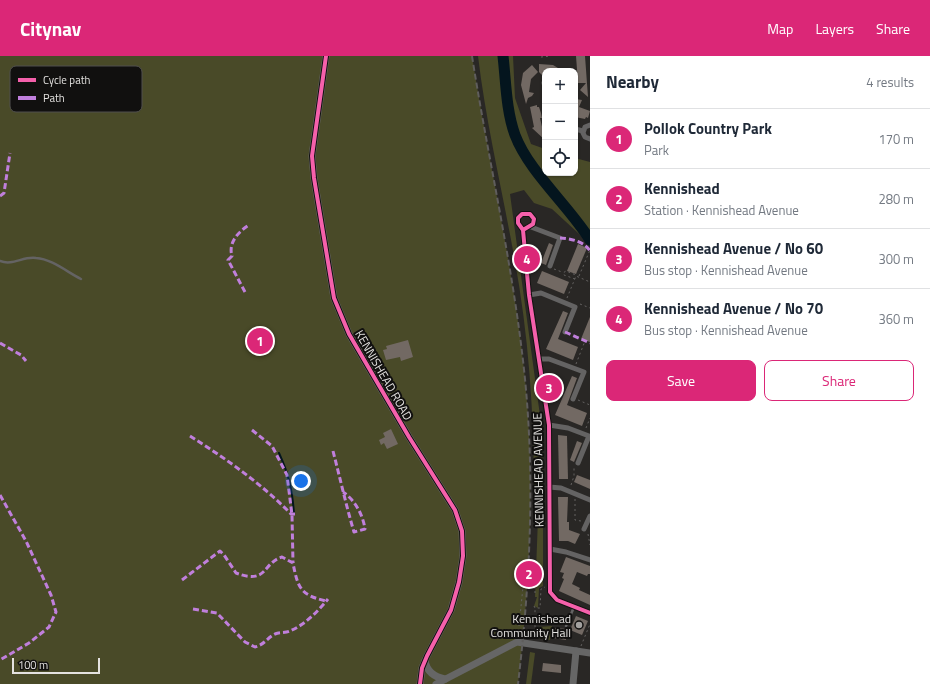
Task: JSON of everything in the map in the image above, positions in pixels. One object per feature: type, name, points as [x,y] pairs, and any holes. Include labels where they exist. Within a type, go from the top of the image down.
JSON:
[{"type":"street","name":"KENNISHEAD ROAD","points":[[326,56],[312,156],[315,184],[334,298],[350,334],[409,437],[454,510],[462,531],[463,556],[458,588],[448,616],[425,660],[420,684]]},
{"type":"street","points":[[583,131],[585,127],[590,125]]},
{"type":"street","points":[[578,130],[583,131]]},
{"type":"street","points":[[583,131],[585,137],[590,140]]},
{"type":"street","name":"KENNISHEAD AVENUE","points":[[530,227],[534,219],[530,214],[522,214],[518,218],[518,223],[523,230],[529,295],[549,425],[549,586]]},
{"type":"street","points":[[523,230],[530,227],[560,238],[550,266]]},
{"type":"street","points":[[529,295],[541,293],[575,307],[565,332]]},
{"type":"street","points":[[539,359],[550,358],[584,372],[573,399]]},
{"type":"street","name":"KENNISHEAD AVENUE","points":[[549,425],[568,428],[583,434]]},
{"type":"street","points":[[578,463],[589,436],[583,434]]},
{"type":"street","name":"KENNISHEAD AVENUE","points":[[549,487],[568,491],[590,500]]},
{"type":"street","points":[[584,529],[590,516]]},
{"type":"street","points":[[550,549],[566,552],[590,560]]},
{"type":"street","points":[[549,586],[552,597],[590,613]]},
{"type":"street","points":[[436,684],[517,642],[532,643],[577,652],[590,653]]},
{"type":"street","points":[[573,684],[577,652]]},
{"type":"street","points":[[425,660],[430,672],[438,678],[445,679]]},
{"type":"lane","points":[[0,261],[10,263],[33,258],[45,259],[81,279]]},
{"type":"lane","points":[[566,626],[574,607]]},
{"type":"path","points":[[541,57],[551,56]]},
{"type":"path","points":[[579,277],[590,250]]},
{"type":"path","points":[[550,266],[564,275],[575,279]]},
{"type":"path","points":[[563,273],[566,271],[590,282]]},
{"type":"path","points":[[565,303],[576,276]]},
{"type":"path","points":[[575,307],[578,303],[590,308]]},
{"type":"path","points":[[575,368],[585,341]]},
{"type":"path","points":[[573,399],[590,405]]},
{"type":"path","points":[[583,434],[590,418]]},
{"type":"path","points":[[568,491],[574,476],[574,467],[578,463]]},
{"type":"path","points":[[575,494],[575,520],[587,523]]},
{"type":"path","points":[[584,529],[588,533],[590,545]]},
{"type":"path","points":[[532,643],[535,632],[534,607],[540,608],[541,590],[549,586]]},
{"type":"path","points":[[517,642],[523,587],[535,588],[535,593]]},
{"type":"path","points":[[577,652],[590,624]]},
{"type":"green space","points":[[0,56],[472,56],[508,257],[520,338],[528,417],[530,455],[530,532],[526,608],[518,684],[0,684]]},
{"type":"green space","points":[[478,56],[500,56],[510,132],[549,192],[589,241],[576,216],[545,176],[578,176],[578,159],[590,162],[590,244],[552,209],[534,203],[524,190],[510,194],[541,423],[543,464],[543,586],[539,588],[538,608],[534,606],[537,597],[535,597],[538,518],[537,515],[534,515],[534,450],[528,352],[519,288],[481,81]]},
{"type":"green space","points":[[505,56],[513,56],[515,98],[531,144],[542,148],[542,172],[526,148],[513,115]]},
{"type":"green space","points":[[552,626],[550,640],[537,638],[538,627]]},
{"type":"green space","points":[[530,652],[535,653],[531,684],[526,684]]},
{"type":"building","points":[[576,56],[585,56],[588,97],[580,90],[586,83],[578,83]]},
{"type":"building","points":[[539,64],[553,65],[558,68],[542,68],[542,75],[539,72]]},
{"type":"building","points":[[532,65],[538,72],[531,79],[529,92],[534,93],[528,98],[526,104],[521,85],[523,73]]},
{"type":"building","points":[[578,99],[582,100],[579,107],[590,111],[588,118],[586,117],[585,119],[578,118]]},
{"type":"building","points":[[537,105],[537,107],[539,107],[542,118],[540,118],[542,137],[532,128],[534,127],[530,107]]},
{"type":"building","points":[[549,243],[553,245],[546,265],[541,263]]},
{"type":"building","points":[[578,244],[587,248],[576,274],[567,271]]},
{"type":"building","points":[[542,271],[569,282],[564,294],[537,283]]},
{"type":"building","points":[[563,311],[568,313],[558,339],[578,347],[573,360],[546,349]]},
{"type":"building","points":[[590,317],[590,342],[581,339]]},
{"type":"building","points":[[408,340],[413,357],[401,361],[400,357],[386,360],[383,350],[387,349],[386,346]]},
{"type":"building","points":[[572,376],[577,378],[567,405],[587,413],[582,426],[555,415]]},
{"type":"building","points":[[391,429],[398,444],[387,449],[384,443],[381,445],[379,440],[385,437],[383,433]]},
{"type":"building","points":[[558,435],[567,436],[568,479],[559,479]]},
{"type":"building","points":[[577,441],[582,443],[574,462],[570,460]]},
{"type":"building","points":[[577,475],[590,480],[590,489],[574,482]]},
{"type":"building","points":[[558,497],[568,497],[567,522],[569,522],[569,530],[580,534],[575,544],[568,541],[559,541]]},
{"type":"building","points":[[566,557],[590,566],[590,574],[587,576],[577,572],[572,584],[580,588],[579,590],[590,595],[590,605],[559,591],[564,579],[562,578],[564,573],[560,572]]},
{"type":"building","name":"Kennishead Community Hall","points":[[576,616],[588,621],[582,635],[570,630]]},
{"type":"building","points":[[554,628],[567,629],[566,640],[553,638]]},
{"type":"building","points":[[543,663],[561,665],[561,673],[542,671]]},
{"type":"waterway","points":[[503,56],[510,116],[515,135],[521,149],[539,176],[571,214],[590,240]]},
{"type":"waterway","points":[[279,453],[290,482],[294,513]]},
{"type":"railway","points":[[472,56],[508,257],[520,338],[528,417],[530,455],[530,532],[526,608],[518,684]]},
{"type":"marked path","points":[[0,196],[4,193],[10,153]]},
{"type":"marked path","points":[[245,292],[228,260],[232,256],[231,247],[235,238],[249,225]]},
{"type":"marked path","points":[[560,238],[577,241],[585,245],[590,251]]},
{"type":"marked path","points":[[565,332],[590,343]]},
{"type":"marked path","points":[[0,343],[21,355],[26,361]]},
{"type":"marked path","points":[[252,430],[272,446],[287,475],[292,515],[293,563]]},
{"type":"marked path","points":[[190,436],[243,472],[268,492],[291,514],[295,514]]},
{"type":"marked path","points":[[333,451],[343,492],[354,532],[365,529],[358,508],[343,492]]},
{"type":"marked path","points":[[0,495],[26,541],[51,595],[56,612],[49,627],[29,643],[0,660]]},
{"type":"marked path","points":[[182,580],[220,551],[236,573],[246,576],[259,575],[276,560],[282,557],[293,563],[297,579],[302,590],[311,596],[326,601]]},
{"type":"marked path","points":[[193,609],[217,613],[245,642],[255,647],[261,645],[275,634],[288,632],[301,625],[316,613],[328,599]]},
{"type":"cycle path","points":[[326,56],[312,156],[314,178],[334,298],[349,334],[409,437],[455,510],[462,531],[463,556],[459,582],[451,610],[422,668],[420,684]]},
{"type":"cycle path","points":[[523,230],[533,224],[534,219],[530,214],[522,214],[518,218],[518,223],[523,230],[529,295],[549,425],[550,592],[557,600],[590,613]]},
{"type":"place","name":"Kennishead Avenue / No 70","points":[[527,259]]},
{"type":"place","name":"Pollok Country Park","points":[[260,341]]},
{"type":"place","name":"Kennishead Avenue / No 60","points":[[549,388]]},
{"type":"place","name":"Kennishead","points":[[529,574]]},
{"type":"place","name":"Kennishead Community Hall","points":[[579,625]]}]
